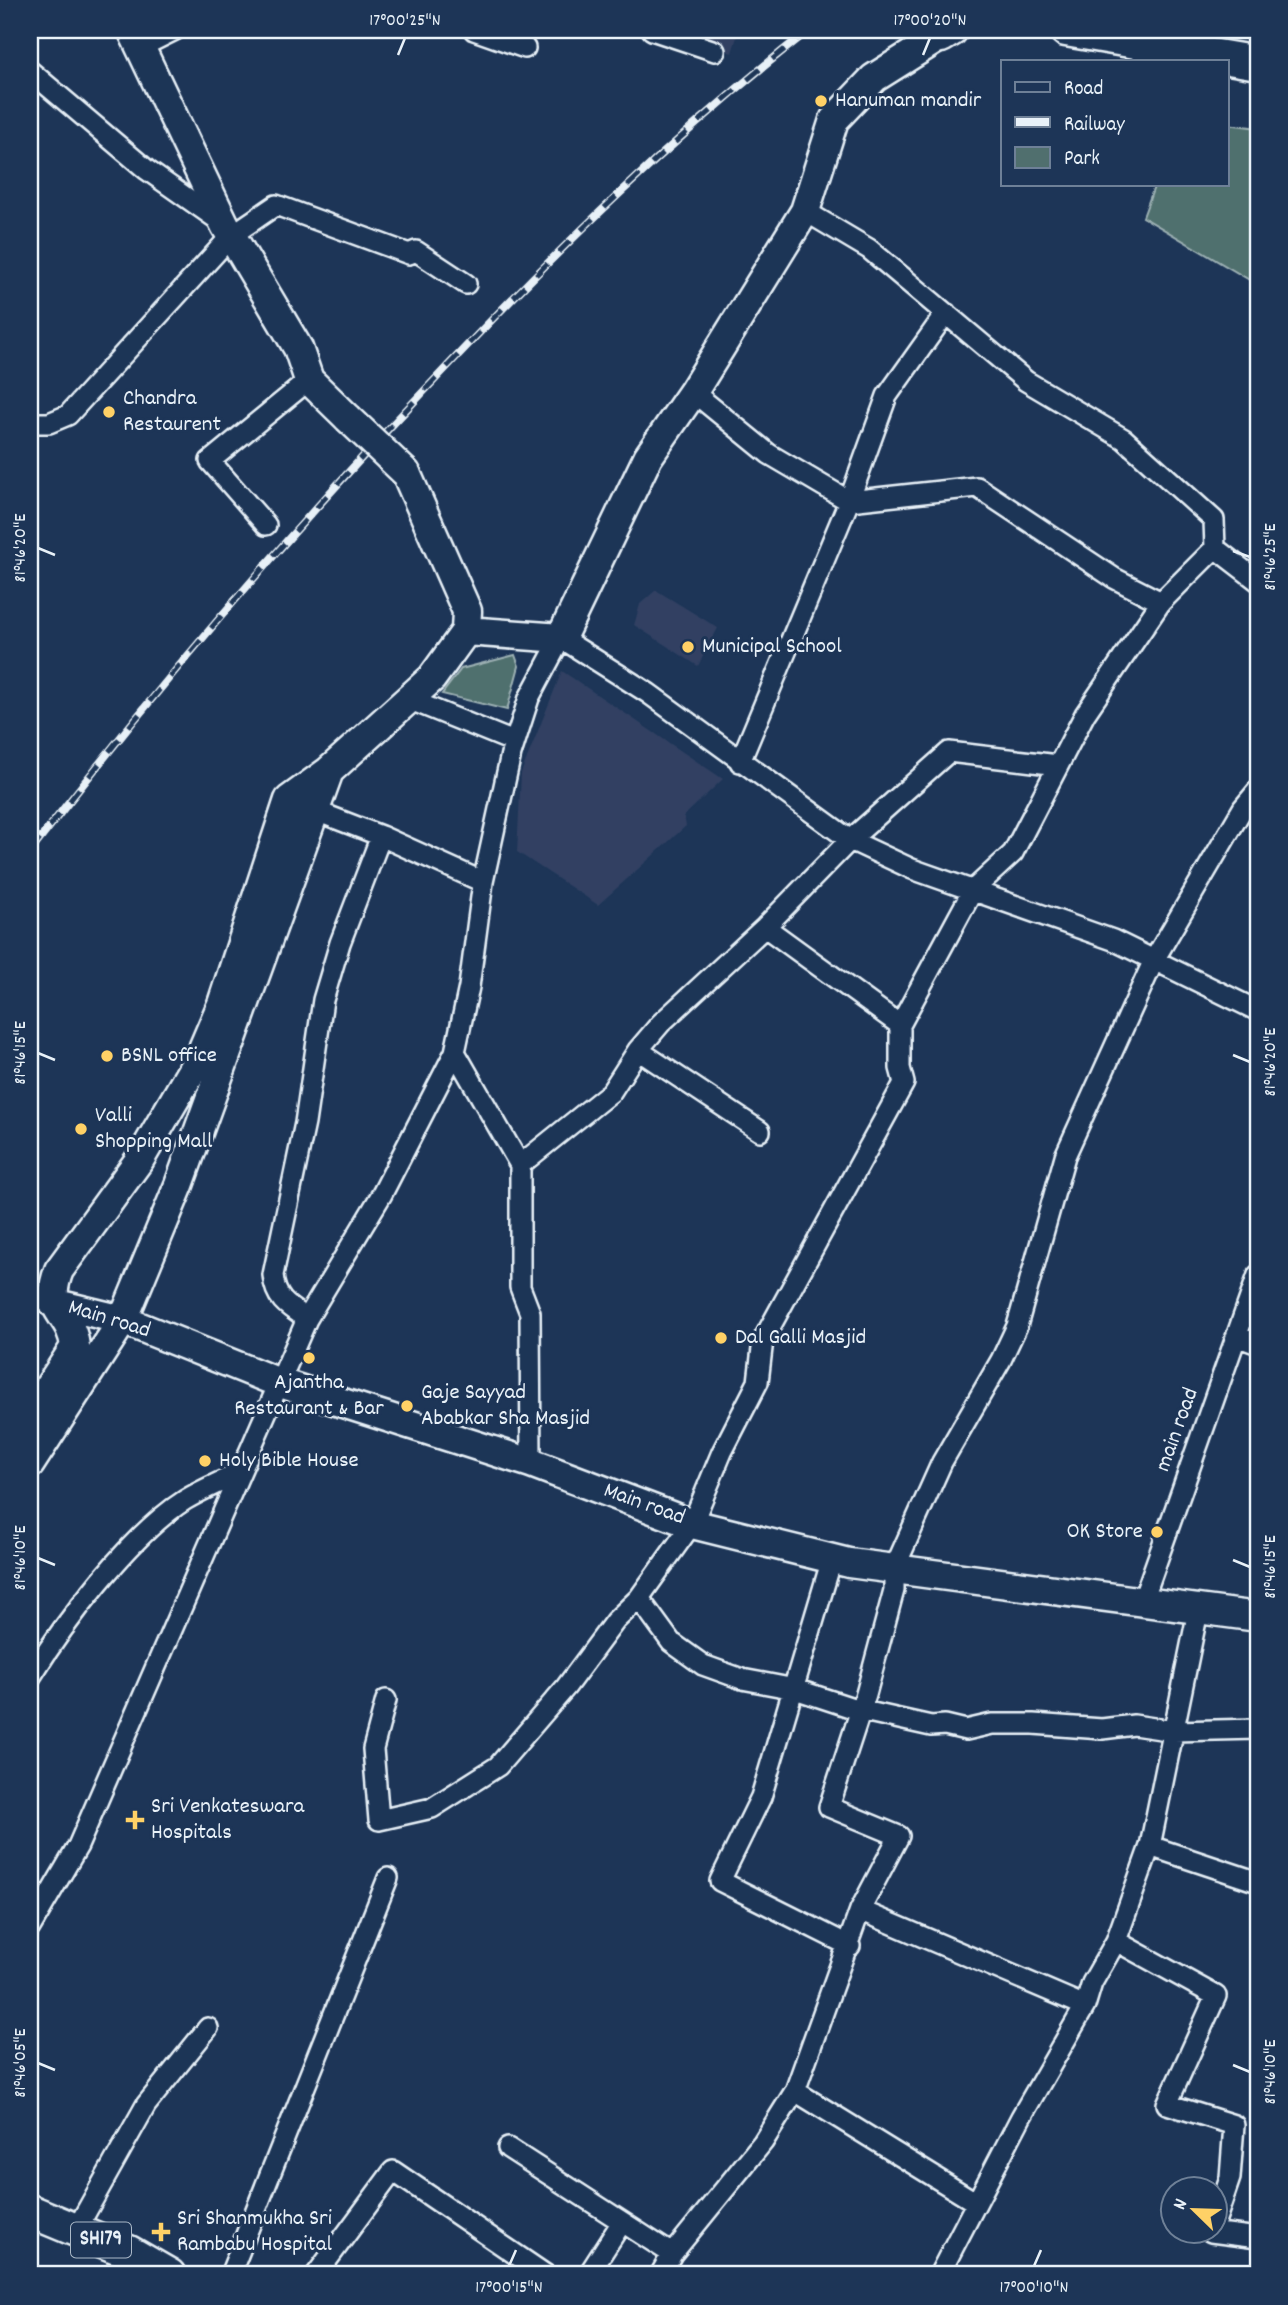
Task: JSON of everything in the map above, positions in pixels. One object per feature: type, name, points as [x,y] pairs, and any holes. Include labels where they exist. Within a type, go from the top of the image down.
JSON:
[{"type":"main road","points":[[1066,30],[1157,38],[1258,63]]},
{"type":"main road","name":"SH179","points":[[30,2211],[130,2252],[169,2275]]},
{"type":"street","points":[[30,1416],[75,1347],[68,1322],[53,1303],[53,1287],[60,1270],[140,1159],[199,1058],[222,1004],[289,800],[329,771],[432,678],[466,631],[467,611],[406,473],[309,380],[298,348],[229,230],[135,39],[175,30]]},
{"type":"street","points":[[474,30],[525,48]]},
{"type":"street","points":[[652,30],[715,51]]},
{"type":"street","points":[[30,1928],[79,1846],[277,1382],[307,1319],[382,1194],[455,1052],[469,987],[483,882],[496,815],[514,742],[529,698],[561,638],[648,457],[693,392],[805,211],[834,120],[874,78],[943,32]]},
{"type":"street","points":[[30,71],[147,170],[229,230]]},
{"type":"street","points":[[30,423],[49,423],[68,415],[229,230],[276,205],[409,254],[416,251],[467,284]]},
{"type":"street","points":[[386,1700],[373,1749],[379,1820],[432,1808],[498,1766],[566,1687],[615,1621],[639,1598],[692,1524],[722,1452],[758,1382],[763,1340],[904,1083],[900,1068],[900,1025],[973,890],[1013,853],[1085,715],[1161,602],[1215,548],[1214,520],[1124,439],[1026,381],[869,248],[805,211]]},
{"type":"street","points":[[740,762],[849,501],[887,396],[946,313]]},
{"type":"street","points":[[266,525],[210,461],[309,380]]},
{"type":"street","points":[[693,392],[769,454],[849,501],[977,487],[1114,578],[1161,602]]},
{"type":"street","points":[[1215,548],[1258,581]]},
{"type":"street","points":[[466,631],[561,638],[648,693],[850,840],[912,869],[1061,919],[1154,960],[1258,1011]]},
{"type":"street","points":[[408,699],[514,742]]},
{"type":"street","points":[[520,1165],[611,1092],[638,1050],[661,1023],[765,927],[850,840],[949,752],[1058,765]]},
{"type":"street","points":[[30,1464],[123,1320],[179,1185],[329,771]]},
{"type":"street","points":[[660,2275],[671,2254],[763,2142],[795,2091],[849,1947],[860,1910],[899,1836],[829,1807],[894,1590],[894,1569],[942,1462],[1001,1360],[1017,1326],[1065,1156],[1154,960],[1243,808],[1258,790]]},
{"type":"street","points":[[289,800],[381,836],[483,882]]},
{"type":"street","points":[[307,1319],[280,1301],[274,1290],[273,1275],[305,1123],[323,1000],[340,943],[381,836]]},
{"type":"street","points":[[765,927],[900,1025]]},
{"type":"street","points":[[638,1050],[760,1131]]},
{"type":"street","points":[[455,1052],[520,1165],[520,1287],[530,1313],[531,1464]]},
{"type":"street","name":"main road","points":[[1143,1600],[1258,1275]]},
{"type":"street","name":"Main road","points":[[53,1303],[123,1320],[277,1382],[531,1464],[692,1524],[832,1559],[1143,1600],[1198,1611],[1258,1616]]},
{"type":"street","points":[[1237,1336],[1258,1344]]},
{"type":"street","points":[[30,1678],[75,1614],[138,1540],[184,1500],[238,1474]]},
{"type":"street","points":[[832,1559],[761,1797],[720,1881],[849,1947]]},
{"type":"street","points":[[639,1598],[671,1642],[703,1665],[741,1679],[795,1689],[859,1710],[931,1726],[945,1725],[966,1730],[992,1724],[1102,1729],[1134,1725],[1174,1731],[1258,1729]]},
{"type":"street","points":[[939,2275],[975,2202],[1085,2006],[1092,1983],[1116,1941],[1150,1846],[1198,1611]]},
{"type":"street","points":[[1150,1846],[1258,1882]]},
{"type":"street","points":[[239,2273],[388,1878]]},
{"type":"street","points":[[860,1910],[1085,2006]]},
{"type":"street","points":[[1116,1941],[1216,1996],[1167,2104],[1234,2125],[1228,2184]]},
{"type":"street","points":[[76,2230],[146,2105],[208,2028]]},
{"type":"street","points":[[795,2091],[975,2202]]},
{"type":"street","points":[[508,2148],[671,2254]]},
{"type":"street","points":[[316,2275],[393,2171],[546,2275]]},
{"type":"street","points":[[588,2275],[622,2222]]},
{"type":"street","points":[[1228,2234],[1258,2238]]},
{"type":"shaded area","points":[[663,30],[739,30],[732,53]]},
{"type":"shaded area","name":"Municipal School","points":[[656,590],[718,628],[698,666],[634,625],[640,604]]},
{"type":"shaded area","points":[[562,671],[723,779],[684,816],[686,826],[598,905],[517,852],[521,773]]},
{"type":"green space","points":[[1228,124],[1258,128],[1258,285],[1143,217],[1154,186],[1228,186]]},
{"type":"green space","points":[[515,655],[519,666],[507,710],[442,694],[461,669]]},
{"type":"railway","points":[[30,852],[128,728],[230,606],[334,488],[442,372],[574,237],[665,151],[809,30]]},
{"type":"place","name":"Hanuman mandir","points":[[821,101]]},
{"type":"place","name":"Chandra Restaurent","points":[[109,412]]},
{"type":"place","name":"Municipal School","points":[[688,647]]},
{"type":"place","name":"BSNL office","points":[[107,1056]]},
{"type":"place","name":"Valli Shopping Mall","points":[[81,1129]]},
{"type":"place","name":"Dal Galli Masjid","points":[[721,1338]]},
{"type":"place","name":"Ajantha Restaurant & Bar","points":[[309,1358]]},
{"type":"place","name":"Gaje Sayyad Ababkar Sha Masjid","points":[[407,1406]]},
{"type":"place","name":"Holy Bible House","points":[[205,1461]]},
{"type":"place","name":"OK Store","points":[[1157,1532]]},
{"type":"place","name":"Sri Venkateswara Hospitals","points":[[135,1820]]},
{"type":"place","name":"Sri Shanmukha Sri Rambabu Hospital","points":[[161,2232]]}]
